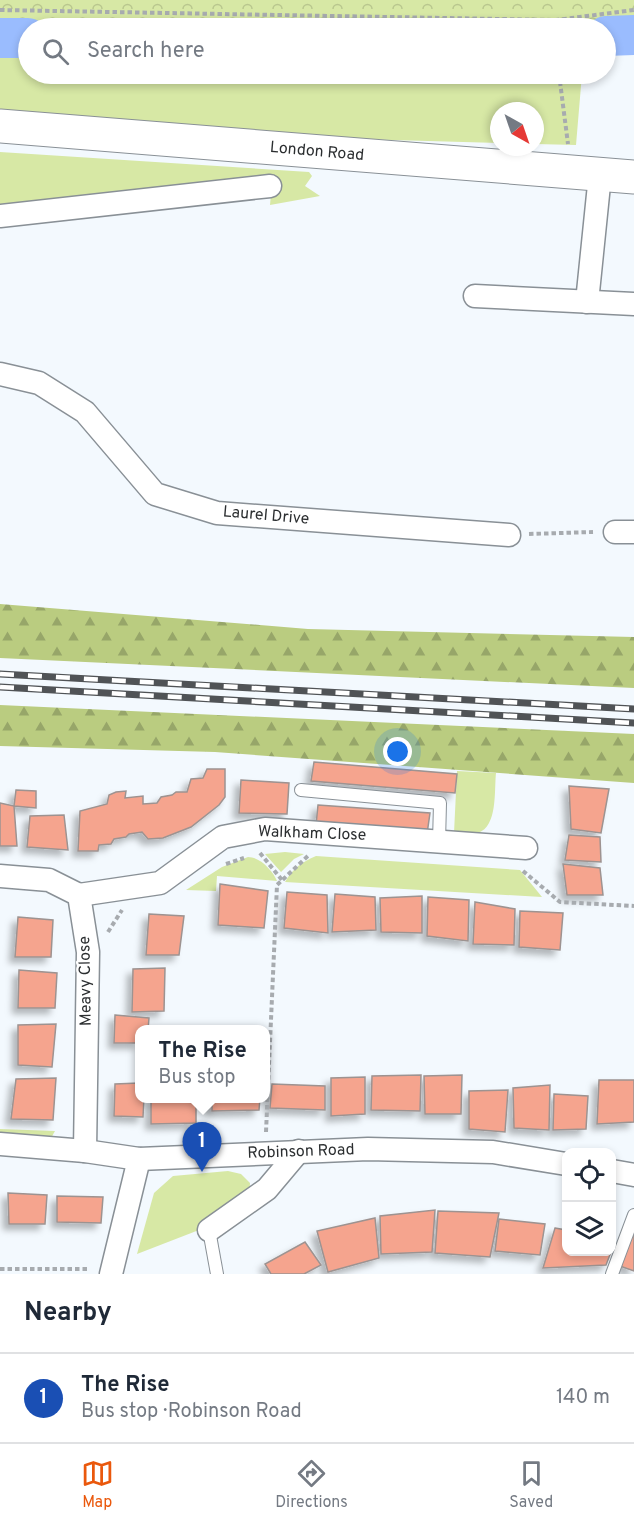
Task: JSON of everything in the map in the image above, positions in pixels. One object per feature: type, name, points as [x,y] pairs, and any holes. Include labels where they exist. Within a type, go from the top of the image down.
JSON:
[{"type":"main road","name":"London Road","points":[[0,126],[634,177]]},
{"type":"street","points":[[586,173],[587,302]]},
{"type":"street","points":[[0,216],[270,186]]},
{"type":"street","points":[[475,296],[634,304]]},
{"type":"street","name":"Laurel Drive","points":[[0,374],[39,383],[85,412],[155,494],[217,513],[509,535]]},
{"type":"street","name":"Walkham Close","points":[[79,895],[160,884],[224,837],[265,829],[439,842],[520,856]]},
{"type":"street","points":[[0,876],[49,880],[79,895]]},
{"type":"street","name":"Meavy Close","points":[[79,895],[88,952],[85,1151]]},
{"type":"street","name":"Robinson Road","points":[[0,1144],[85,1151],[139,1159],[368,1149],[493,1152],[562,1163]]},
{"type":"street","points":[[209,1230],[267,1189],[299,1151]]},
{"type":"street","points":[[111,1272],[139,1159]]},
{"type":"street","points":[[616,1173],[634,1175]]},
{"type":"lane","points":[[301,790],[440,803],[439,842]]},
{"type":"lane","points":[[612,1274],[634,1215]]},
{"type":"lane","points":[[209,1230],[217,1274]]},
{"type":"path","points":[[0,10],[445,18]]},
{"type":"path","points":[[572,18],[634,10]]},
{"type":"path","points":[[562,84],[586,173]]},
{"type":"path","points":[[509,535],[625,532]]},
{"type":"path","points":[[270,1043],[277,885],[314,850],[304,850]]},
{"type":"path","points":[[223,865],[259,853],[271,852]]},
{"type":"path","points":[[259,853],[282,880]]},
{"type":"path","points":[[520,856],[560,902],[634,906]]},
{"type":"path","points":[[107,932],[128,902]]},
{"type":"path","points":[[266,1133],[267,1103]]},
{"type":"path","points":[[0,1269],[111,1272]]},
{"type":"green space","points":[[0,0],[634,0],[634,20],[616,20],[616,18],[18,18],[18,30],[0,30]]},
{"type":"green space","points":[[0,54],[18,54],[18,84],[581,84],[576,145],[544,144],[544,102],[490,102],[490,143],[356,139],[0,115]]},
{"type":"green space","points":[[0,152],[309,172],[312,176],[305,186],[320,196],[270,205],[272,183],[0,214]]},
{"type":"green space","points":[[0,604],[308,629],[634,637],[634,688],[0,658]]},
{"type":"green space","points":[[0,705],[634,734],[634,783],[215,752],[0,746]]},
{"type":"green space","points":[[457,771],[496,773],[492,816],[484,829],[476,834],[454,833]]},
{"type":"green space","points":[[285,852],[304,854],[294,859],[281,872],[265,854]]},
{"type":"green space","points":[[316,856],[520,870],[542,897],[285,882],[298,866]]},
{"type":"green space","points":[[248,857],[257,859],[266,865],[277,881],[217,876],[216,891],[186,890],[222,867]]},
{"type":"green space","points":[[0,1129],[55,1131],[50,1140],[0,1136]]},
{"type":"green space","points":[[228,1171],[241,1174],[250,1183],[249,1196],[199,1230],[137,1254],[154,1193],[173,1176]]},
{"type":"building","points":[[314,762],[457,774],[455,793],[311,781]]},
{"type":"building","points":[[207,769],[225,769],[225,797],[219,805],[191,827],[163,838],[148,839],[142,832],[129,834],[126,837],[114,839],[111,844],[99,845],[98,851],[78,851],[80,811],[107,804],[109,795],[116,792],[126,791],[125,798],[143,796],[143,804],[157,803],[161,797],[176,792],[187,792],[191,779],[203,778]]},
{"type":"building","points":[[241,780],[289,783],[287,814],[239,813]]},
{"type":"building","points":[[569,786],[609,789],[601,833],[571,829]]},
{"type":"building","points":[[16,790],[36,791],[36,808],[14,806]]},
{"type":"building","points":[[0,803],[14,806],[17,846],[0,846]]},
{"type":"building","points":[[318,805],[430,813],[427,834],[316,825]]},
{"type":"building","points":[[64,815],[68,850],[27,847],[30,816]]},
{"type":"building","points":[[569,835],[600,837],[601,862],[565,860]]},
{"type":"building","points":[[563,864],[600,868],[603,895],[567,895]]},
{"type":"building","points":[[220,884],[268,891],[264,928],[218,925]]},
{"type":"building","points":[[287,892],[327,895],[328,933],[284,928]]},
{"type":"building","points":[[335,894],[375,897],[376,930],[332,932]]},
{"type":"building","points":[[422,896],[422,933],[381,932],[380,898]]},
{"type":"building","points":[[428,897],[469,900],[468,941],[427,936]]},
{"type":"building","points":[[475,902],[515,909],[514,945],[473,944]]},
{"type":"building","points":[[520,911],[563,913],[560,950],[519,947]]},
{"type":"building","points":[[149,914],[184,916],[179,955],[146,955]]},
{"type":"building","points":[[18,917],[53,920],[51,957],[15,957]]},
{"type":"building","points":[[165,968],[164,1011],[132,1012],[133,969]]},
{"type":"building","points":[[19,970],[57,973],[55,1008],[18,1008]]},
{"type":"building","points":[[115,1015],[149,1018],[148,1025],[135,1025],[135,1043],[114,1043]]},
{"type":"building","points":[[56,1024],[52,1067],[18,1065],[18,1025]]},
{"type":"building","points":[[421,1075],[420,1111],[371,1110],[372,1076]]},
{"type":"building","points":[[462,1075],[461,1114],[425,1114],[424,1076]]},
{"type":"building","points":[[365,1077],[365,1114],[331,1116],[331,1078]]},
{"type":"building","points":[[56,1078],[53,1120],[11,1119],[16,1079]]},
{"type":"building","points":[[599,1080],[634,1080],[634,1122],[597,1124]]},
{"type":"building","points":[[135,1083],[135,1103],[144,1103],[143,1117],[114,1116],[115,1084]]},
{"type":"building","points":[[272,1084],[325,1086],[325,1110],[270,1108]]},
{"type":"building","points":[[550,1085],[549,1130],[514,1128],[513,1088]]},
{"type":"building","points":[[508,1090],[505,1132],[469,1129],[469,1091]]},
{"type":"building","points":[[554,1094],[588,1096],[586,1129],[553,1130]]},
{"type":"building","points":[[151,1103],[196,1103],[196,1123],[151,1124]]},
{"type":"building","points":[[212,1103],[260,1103],[259,1110],[212,1111]]},
{"type":"building","points":[[8,1193],[47,1195],[45,1224],[9,1224]]},
{"type":"building","points":[[57,1196],[103,1197],[101,1223],[57,1222]]},
{"type":"building","points":[[435,1210],[432,1252],[381,1254],[380,1216]]},
{"type":"building","points":[[438,1211],[499,1213],[490,1257],[435,1253]]},
{"type":"building","points":[[375,1218],[379,1258],[328,1272],[317,1231]]},
{"type":"building","points":[[499,1219],[545,1224],[540,1255],[495,1251]]},
{"type":"building","points":[[555,1228],[562,1229],[562,1256],[609,1256],[606,1265],[543,1268]]},
{"type":"building","points":[[630,1235],[634,1236],[634,1271],[617,1265]]},
{"type":"building","points":[[305,1242],[321,1265],[304,1274],[271,1274],[265,1264]]},
{"type":"waterway","points":[[616,36],[634,35]]},
{"type":"waterway","points":[[0,38],[18,38]]},
{"type":"railway","points":[[0,674],[634,709]]},
{"type":"railway","points":[[0,687],[634,723]]},
{"type":"place","name":"The Rise","points":[[202,1172]]}]
